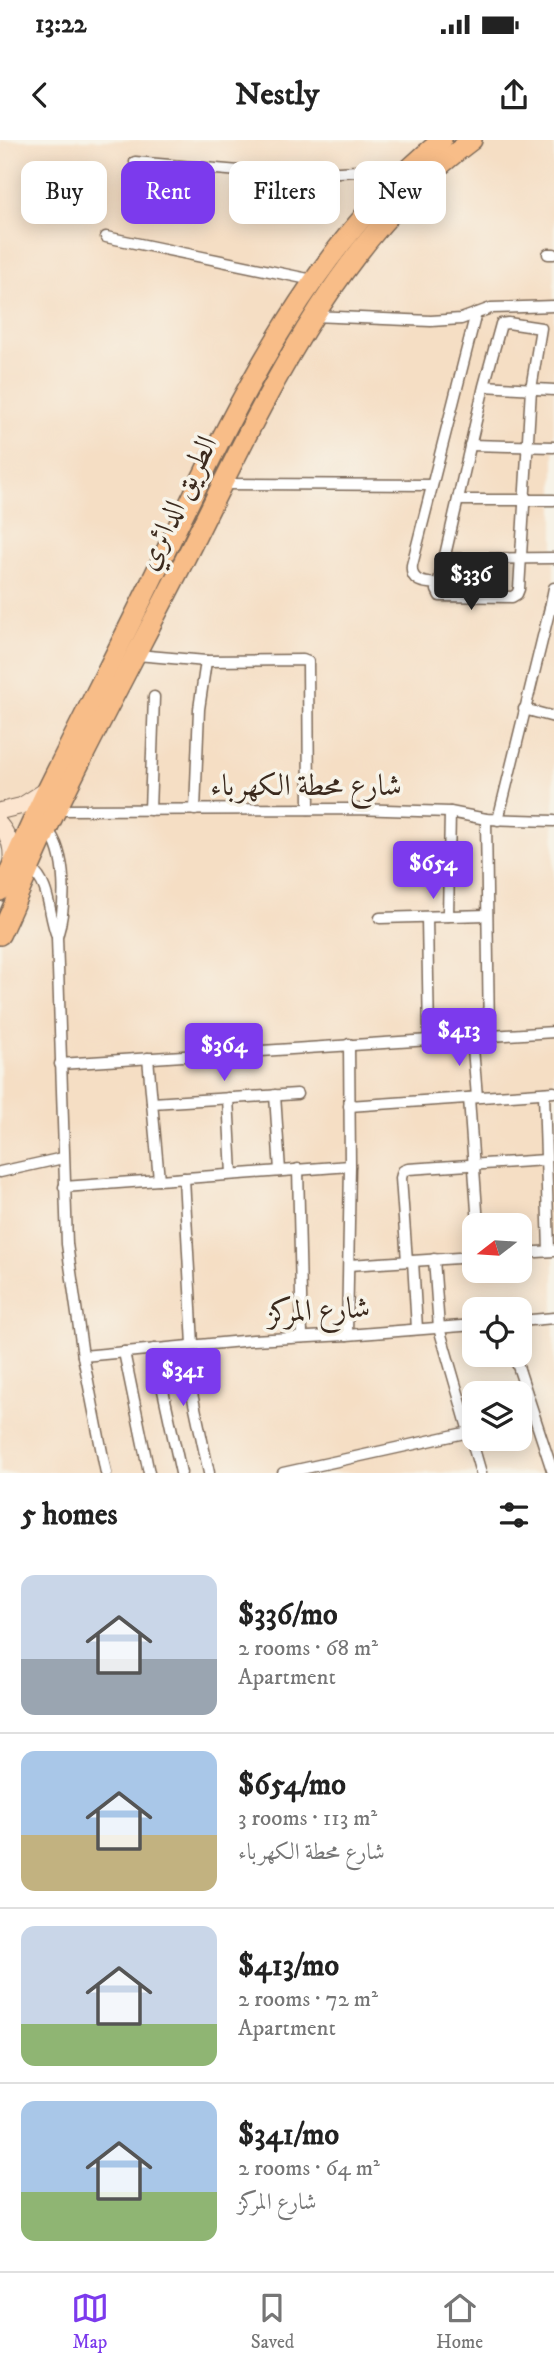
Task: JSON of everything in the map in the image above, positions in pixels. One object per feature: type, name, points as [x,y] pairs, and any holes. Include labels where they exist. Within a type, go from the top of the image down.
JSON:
[{"type":"highway","name":"الطريق الدائري","points":[[419,161],[442,140]]},
{"type":"highway","name":"الطريق الدائري","points":[[0,934],[56,810],[270,390],[313,316],[393,211],[472,140]]},
{"type":"highway","name":"الطريق الدائري","points":[[0,891],[173,537],[269,351],[313,280],[356,224]]},
{"type":"highway","points":[[173,537],[191,546]]},
{"type":"street","points":[[215,169],[251,172],[354,171]]},
{"type":"street","points":[[106,237],[313,280]]},
{"type":"street","points":[[313,316],[432,321],[461,319],[491,308],[549,306],[541,328],[531,389],[519,589],[514,597],[440,596],[437,593],[444,559],[499,327],[508,323],[541,328]]},
{"type":"street","points":[[439,584],[418,582],[411,572],[476,313]]},
{"type":"street","points":[[484,386],[554,390]]},
{"type":"street","points":[[470,445],[554,447]]},
{"type":"street","points":[[222,484],[432,485]]},
{"type":"street","points":[[458,500],[554,500]]},
{"type":"street","points":[[444,559],[554,558]]},
{"type":"street","points":[[489,1035],[488,915],[492,819],[552,608],[554,588]]},
{"type":"street","points":[[136,654],[206,661],[308,662],[309,809]]},
{"type":"street","points":[[195,810],[199,709],[206,661]]},
{"type":"street","points":[[150,810],[154,697]]},
{"type":"street","points":[[524,709],[554,718]]},
{"type":"street","points":[[0,811],[21,806],[48,789]]},
{"type":"street","name":"شارع محطة الكهرباء","points":[[56,810],[309,809],[450,812],[492,819],[554,821]]},
{"type":"street","points":[[448,916],[450,812]]},
{"type":"street","points":[[0,825],[9,840],[11,869]]},
{"type":"street","points":[[47,830],[58,846],[61,861],[63,907],[57,937],[67,1244],[82,1356],[106,1473]]},
{"type":"street","points":[[31,869],[45,889],[50,918],[57,937]]},
{"type":"street","points":[[380,918],[488,915]]},
{"type":"street","points":[[427,917],[429,1039]]},
{"type":"street","points":[[60,1064],[554,1032]]},
{"type":"street","points":[[472,1036],[477,1213]]},
{"type":"street","points":[[346,1335],[349,1265],[349,1044]]},
{"type":"street","points":[[148,1058],[159,1180]]},
{"type":"street","points":[[349,1106],[549,1092],[546,1160],[552,1251],[532,1252]]},
{"type":"street","points":[[152,1103],[297,1094]]},
{"type":"street","points":[[275,1095],[280,1171]]},
{"type":"street","points":[[228,1098],[232,1174]]},
{"type":"street","points":[[0,1172],[63,1158]]},
{"type":"street","points":[[417,1329],[401,1178],[403,1171],[546,1160]]},
{"type":"street","points":[[64,1186],[350,1166]]},
{"type":"street","points":[[298,1169],[302,1337]]},
{"type":"street","points":[[184,1178],[188,1346],[209,1473]]},
{"type":"street","points":[[349,1265],[462,1257]]},
{"type":"street","points":[[435,1259],[439,1328],[462,1408]]},
{"type":"street","points":[[532,1320],[554,1318]]},
{"type":"street","name":"شارع المركز","points":[[82,1356],[462,1326]]},
{"type":"street","points":[[154,1349],[181,1473]]},
{"type":"street","points":[[124,1352],[149,1473]]},
{"type":"street","points":[[518,1367],[552,1473]]},
{"type":"street","points":[[283,1473],[462,1434]]},
{"type":"street","points":[[475,1451],[481,1473]]}]
